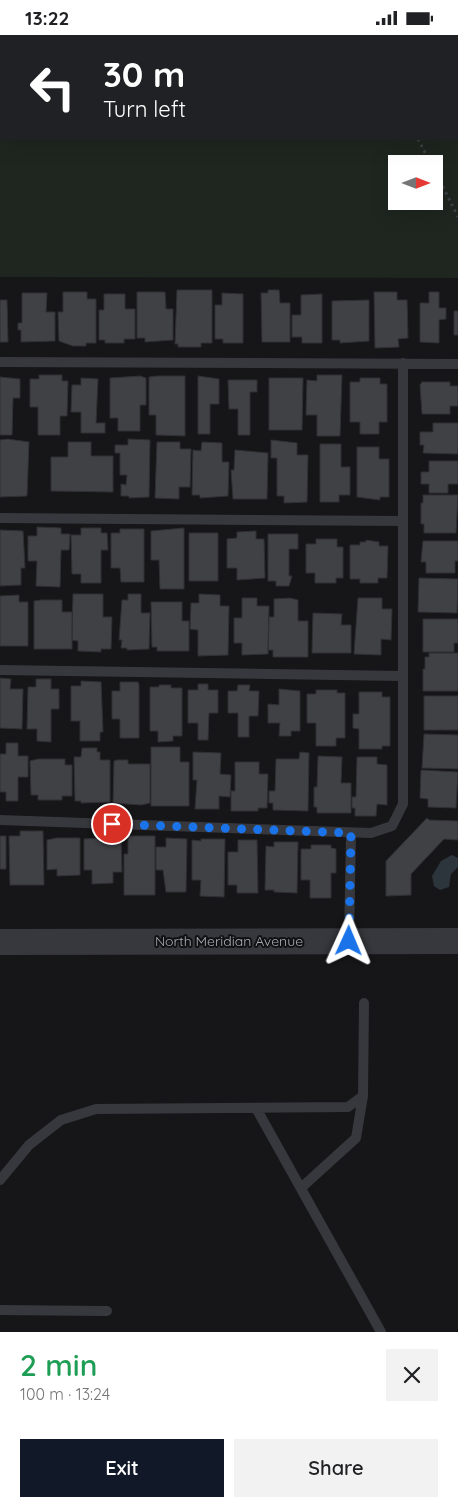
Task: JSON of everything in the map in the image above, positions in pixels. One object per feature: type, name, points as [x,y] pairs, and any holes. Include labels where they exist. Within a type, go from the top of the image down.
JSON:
[{"type":"street","name":"North Meridian Avenue","points":[[0,942],[458,941]]},
{"type":"lane","points":[[0,362],[458,364]]},
{"type":"lane","points":[[0,820],[351,833],[371,833],[392,826],[403,805],[403,363]]},
{"type":"lane","points":[[0,518],[403,521]]},
{"type":"lane","points":[[0,669],[403,676]]},
{"type":"lane","points":[[349,941],[351,833]]},
{"type":"lane","points":[[301,1188],[356,1139],[363,1096],[364,1003]]},
{"type":"lane","points":[[1,1175],[29,1145],[61,1120],[96,1109],[348,1107],[363,1096]]},
{"type":"lane","points":[[256,1108],[381,1332]]},
{"type":"lane","points":[[0,1310],[107,1311]]},
{"type":"path","points":[[419,140],[426,155]]},
{"type":"path","points":[[443,187],[458,217]]},
{"type":"shaded area","points":[[0,140],[458,140],[458,278],[0,277]]},
{"type":"shaded area","points":[[452,855],[458,858],[458,867],[451,874],[449,887],[440,890],[434,886],[432,876],[441,861]]},
{"type":"building","points":[[177,290],[212,290],[212,343],[201,343],[201,347],[178,347],[178,344],[175,344]]},
{"type":"building","points":[[268,290],[279,290],[280,303],[290,303],[290,342],[262,342],[261,293],[268,293]]},
{"type":"building","points":[[63,292],[87,292],[87,299],[96,299],[96,343],[86,343],[86,346],[73,346],[59,341],[58,312],[63,312]]},
{"type":"building","points":[[137,292],[165,292],[166,309],[173,309],[173,340],[145,342],[145,338],[137,338]]},
{"type":"building","points":[[374,292],[397,292],[397,300],[407,300],[408,338],[398,339],[399,347],[375,348]]},
{"type":"building","points":[[429,292],[439,292],[439,308],[446,308],[446,319],[439,320],[439,343],[420,342],[420,303],[429,303]]},
{"type":"building","points":[[22,293],[47,293],[46,312],[55,312],[55,341],[21,342],[21,330],[18,330],[18,323],[22,323]]},
{"type":"building","points":[[222,293],[243,294],[243,343],[223,343],[223,339],[215,339],[215,305],[222,305]]},
{"type":"building","points":[[104,294],[125,294],[125,309],[135,309],[135,339],[124,339],[124,343],[105,343],[105,340],[99,340],[99,310],[104,310]]},
{"type":"building","points":[[322,294],[322,343],[302,343],[302,337],[292,337],[292,315],[301,315],[301,295]]},
{"type":"building","points":[[0,300],[7,300],[8,342],[0,342]]},
{"type":"building","points":[[369,300],[369,341],[340,343],[340,340],[332,340],[332,301]]},
{"type":"building","points":[[454,311],[458,311],[458,335],[454,335]]},
{"type":"building","points":[[39,375],[62,375],[62,381],[68,381],[67,416],[60,416],[60,435],[38,435],[38,407],[30,407],[30,379],[39,379]]},
{"type":"building","points":[[317,375],[342,375],[340,436],[317,436],[317,415],[306,415],[307,380],[317,381]]},
{"type":"building","points":[[140,376],[146,378],[146,405],[140,405],[140,431],[118,431],[118,418],[110,418],[110,378]]},
{"type":"building","points":[[185,376],[185,436],[156,435],[156,415],[149,415],[149,377]]},
{"type":"building","points":[[198,376],[219,379],[219,404],[210,404],[210,434],[198,434]]},
{"type":"building","points":[[0,377],[20,379],[20,398],[13,398],[12,435],[0,435]]},
{"type":"building","points":[[81,378],[98,379],[96,423],[105,423],[105,433],[81,433],[81,412],[71,412],[72,385],[81,385]]},
{"type":"building","points":[[269,378],[303,378],[302,430],[269,430]]},
{"type":"building","points":[[360,378],[380,378],[380,384],[387,384],[387,422],[379,422],[379,434],[360,434],[360,422],[350,422],[350,382],[360,382]]},
{"type":"building","points":[[228,380],[257,380],[257,392],[250,392],[250,435],[238,435],[238,409],[229,409]]},
{"type":"building","points":[[422,382],[450,382],[450,386],[458,386],[458,406],[450,406],[450,414],[422,414],[420,385]]},
{"type":"building","points":[[433,423],[458,423],[458,454],[423,453],[424,445],[420,445],[420,432],[433,432]]},
{"type":"building","points":[[128,439],[150,440],[149,497],[129,498],[129,496],[121,496],[121,484],[126,485],[127,475],[120,475],[120,453],[115,453],[115,445],[128,445]]},
{"type":"building","points":[[0,440],[29,442],[27,496],[0,497]]},
{"type":"building","points":[[271,440],[297,443],[297,455],[308,455],[307,502],[284,503],[284,496],[277,496],[277,458],[271,458]]},
{"type":"building","points":[[68,442],[91,442],[91,456],[113,456],[113,492],[51,491],[51,457],[68,457]]},
{"type":"building","points":[[157,442],[180,442],[180,449],[191,449],[190,487],[179,487],[179,499],[155,498]]},
{"type":"building","points":[[202,442],[222,443],[222,462],[229,462],[228,496],[200,498],[200,495],[192,495],[193,450],[201,451]]},
{"type":"building","points":[[320,444],[341,444],[341,467],[350,467],[350,495],[339,495],[339,502],[320,502]]},
{"type":"building","points":[[357,447],[379,447],[379,459],[389,459],[389,497],[380,497],[380,500],[357,497]]},
{"type":"building","points":[[235,450],[268,453],[267,499],[233,499],[231,470],[234,470]]},
{"type":"building","points":[[429,461],[458,461],[458,484],[448,484],[448,493],[429,493],[429,484],[421,484],[421,472],[429,472]]},
{"type":"building","points":[[423,495],[458,495],[456,533],[424,533],[424,524],[421,524]]},
{"type":"building","points":[[37,527],[61,528],[61,534],[70,534],[69,550],[61,550],[60,587],[36,586],[37,561],[28,561],[28,536],[37,536]]},
{"type":"building","points":[[81,528],[101,528],[101,533],[107,533],[108,550],[101,550],[101,583],[81,583],[81,574],[72,574],[71,535],[81,535]]},
{"type":"building","points":[[184,528],[184,589],[160,589],[159,560],[151,560],[151,531]]},
{"type":"building","points":[[120,529],[144,529],[144,582],[121,582],[120,568],[111,568],[111,533],[120,533]]},
{"type":"building","points":[[0,530],[23,531],[25,568],[21,568],[21,585],[0,586]]},
{"type":"building","points":[[256,531],[256,539],[264,539],[265,578],[237,580],[237,568],[227,568],[227,539],[237,538],[237,532]]},
{"type":"building","points":[[189,533],[218,533],[218,581],[189,581]]},
{"type":"building","points":[[268,534],[298,534],[298,549],[289,549],[289,576],[292,576],[289,586],[276,586],[276,581],[268,581]]},
{"type":"building","points":[[316,539],[337,539],[337,547],[343,547],[343,578],[336,578],[336,583],[315,583],[315,573],[306,573],[306,544],[316,544]]},
{"type":"building","points":[[366,540],[379,542],[379,546],[388,546],[387,578],[378,578],[378,583],[360,583],[360,579],[350,579],[350,545],[360,545],[360,542],[366,542]]},
{"type":"building","points":[[423,541],[458,541],[458,561],[455,561],[455,573],[426,573],[426,562],[421,562]]},
{"type":"building","points":[[419,578],[458,579],[457,613],[418,612]]},
{"type":"building","points":[[73,594],[103,594],[103,617],[112,617],[111,649],[101,649],[101,652],[78,651],[78,641],[72,640]]},
{"type":"building","points":[[128,594],[141,594],[141,613],[150,613],[149,649],[127,650],[127,648],[121,648],[122,640],[119,640],[122,600],[128,600]]},
{"type":"building","points":[[199,594],[220,595],[220,606],[229,606],[228,655],[198,656],[198,630],[190,629],[191,603],[199,603]]},
{"type":"building","points":[[19,595],[19,602],[28,602],[28,646],[0,646],[0,596]]},
{"type":"building","points":[[242,598],[257,598],[257,606],[269,606],[268,654],[242,655],[242,643],[234,643],[234,618],[242,618]]},
{"type":"building","points":[[290,598],[298,600],[298,621],[308,621],[308,657],[273,657],[273,650],[268,650],[269,617],[274,617],[274,599]]},
{"type":"building","points":[[358,598],[382,598],[382,609],[392,609],[391,640],[381,639],[381,655],[354,654]]},
{"type":"building","points":[[62,600],[62,612],[72,612],[72,649],[34,649],[34,601]]},
{"type":"building","points":[[151,602],[182,602],[182,621],[189,621],[189,651],[157,651],[157,647],[152,647]]},
{"type":"building","points":[[313,613],[342,614],[341,625],[351,625],[351,653],[312,653]]},
{"type":"building","points":[[423,619],[458,619],[458,643],[454,643],[454,652],[423,652]]},
{"type":"building","points":[[429,653],[458,653],[458,691],[423,691],[423,669],[425,669],[425,657],[429,657]]},
{"type":"building","points":[[0,678],[11,679],[10,689],[23,689],[22,729],[0,728]]},
{"type":"building","points":[[36,679],[51,679],[51,689],[59,689],[59,709],[51,709],[51,742],[37,741],[37,729],[27,729],[28,687],[36,687]]},
{"type":"building","points":[[81,681],[101,682],[103,732],[100,732],[100,741],[80,741],[80,721],[71,721],[71,686],[81,686]]},
{"type":"building","points":[[120,682],[138,682],[139,738],[120,738],[120,719],[112,719],[112,691],[120,691]]},
{"type":"building","points":[[198,684],[208,684],[208,690],[218,690],[218,713],[209,713],[208,740],[198,740],[198,723],[188,723],[188,690],[198,690]]},
{"type":"building","points":[[159,685],[171,685],[171,688],[182,688],[182,736],[173,736],[173,741],[158,742],[158,731],[150,731],[150,687],[159,687]]},
{"type":"building","points":[[238,685],[250,685],[249,691],[259,691],[258,716],[249,716],[249,737],[238,737],[238,713],[228,713],[228,691],[237,691]]},
{"type":"building","points":[[279,689],[300,691],[300,731],[291,731],[291,736],[279,736],[280,723],[268,723],[268,704],[279,705]]},
{"type":"building","points":[[316,690],[337,690],[337,693],[345,693],[345,738],[336,738],[336,746],[316,746],[316,723],[307,723],[307,694],[316,694]]},
{"type":"building","points":[[359,692],[382,692],[382,697],[390,697],[390,746],[382,746],[382,749],[359,749],[359,729],[353,728],[353,714],[359,714]]},
{"type":"building","points":[[424,696],[458,696],[458,730],[424,730]]},
{"type":"building","points":[[424,734],[458,735],[458,769],[422,768]]},
{"type":"building","points":[[6,743],[18,743],[18,756],[28,756],[28,777],[18,777],[18,801],[6,801],[6,792],[0,792],[0,754],[6,754]]},
{"type":"building","points":[[151,747],[180,747],[180,762],[189,762],[189,806],[151,806]]},
{"type":"building","points":[[82,748],[97,748],[97,752],[100,752],[100,760],[110,760],[110,802],[81,803],[81,801],[75,801],[74,757],[81,757]]},
{"type":"building","points":[[193,752],[221,753],[220,774],[231,775],[230,797],[219,796],[219,809],[195,809],[197,780],[193,780]]},
{"type":"building","points":[[300,752],[309,753],[308,811],[273,810],[273,803],[269,803],[269,791],[275,791],[276,759],[299,759]]},
{"type":"building","points":[[318,756],[342,757],[341,783],[351,783],[351,813],[317,813],[317,807],[314,807],[314,787],[317,787]]},
{"type":"building","points":[[357,757],[377,757],[377,764],[387,765],[387,805],[377,804],[376,816],[355,816],[355,808],[352,808],[352,797],[356,797]]},
{"type":"building","points":[[38,759],[65,759],[65,765],[72,765],[72,796],[62,796],[62,800],[38,800],[38,795],[31,795],[30,761]]},
{"type":"building","points":[[128,760],[128,764],[150,764],[150,803],[141,805],[113,803],[114,761]]},
{"type":"building","points":[[235,762],[259,762],[259,774],[268,774],[267,808],[258,808],[258,811],[231,811],[231,791],[235,791]]},
{"type":"building","points":[[421,770],[458,772],[456,808],[428,807],[428,799],[420,798]]},
{"type":"building","points":[[427,818],[429,820],[458,821],[458,840],[444,839],[411,874],[411,895],[386,896],[386,861]]},
{"type":"building","points":[[20,831],[43,831],[44,885],[10,885],[9,836],[20,836]]},
{"type":"building","points":[[96,834],[112,834],[112,839],[121,839],[122,872],[113,872],[113,883],[92,884],[92,870],[84,870],[84,839],[97,838]]},
{"type":"building","points":[[0,836],[6,836],[6,869],[0,869]]},
{"type":"building","points":[[128,836],[155,836],[155,895],[124,895],[124,854],[128,854]]},
{"type":"building","points":[[80,838],[80,875],[57,876],[57,869],[47,870],[47,840]]},
{"type":"building","points":[[166,838],[187,839],[186,892],[166,892],[163,870],[156,870],[156,847],[166,847]]},
{"type":"building","points":[[201,839],[225,839],[224,897],[200,896],[201,880],[192,880],[192,840],[201,841]]},
{"type":"building","points":[[238,840],[257,840],[258,893],[237,893],[237,885],[228,885],[228,852],[238,852]]},
{"type":"building","points":[[274,842],[298,842],[297,893],[265,890],[266,846],[274,847]]},
{"type":"building","points":[[311,845],[331,845],[331,848],[336,849],[336,873],[331,873],[331,898],[310,898],[310,880],[301,880],[301,849],[311,849]]},
{"type":"route","points":[[112,824],[351,833],[349,941]]}]
